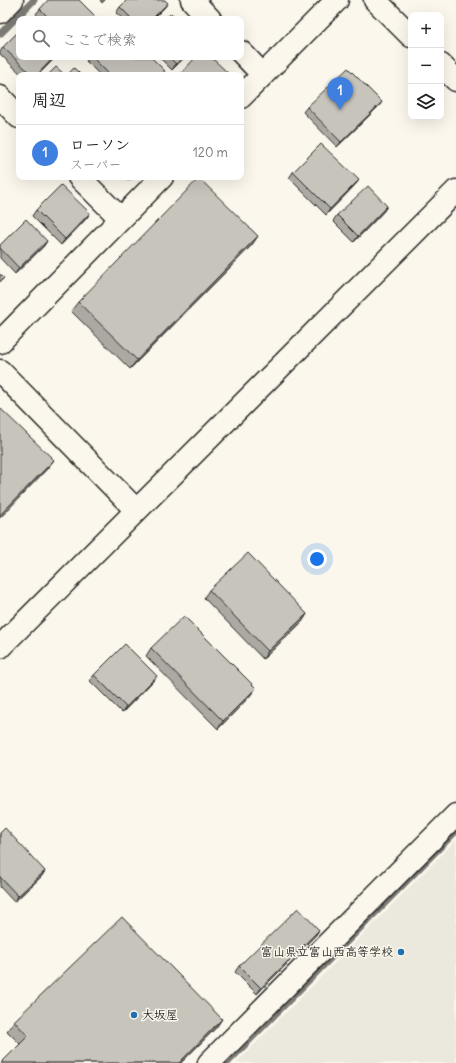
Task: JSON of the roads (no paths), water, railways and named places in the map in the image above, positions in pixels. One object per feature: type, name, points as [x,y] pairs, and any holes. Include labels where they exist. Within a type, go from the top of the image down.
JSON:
[{"type":"street","points":[[0,12],[12,0]]},
{"type":"street","points":[[192,0],[207,16]]},
{"type":"street","points":[[244,94],[336,0]]},
{"type":"street","points":[[375,0],[408,33]]},
{"type":"street","points":[[244,55],[263,75]]},
{"type":"street","points":[[444,68],[456,80]]},
{"type":"street","points":[[0,97],[16,113]]},
{"type":"street","points":[[82,180],[121,219]]},
{"type":"street","points":[[0,342],[159,180]]},
{"type":"street","points":[[0,647],[456,191]]},
{"type":"street","points":[[0,371],[136,510]]},
{"type":"street","points":[[209,1063],[456,814]]},
{"type":"waterway","points":[[18,16],[34,0]]},
{"type":"waterway","points":[[0,34],[16,18]]},
{"type":"waterway","points":[[227,1063],[456,831]]},
{"type":"place","name":"ローソン","points":[[340,110]]},
{"type":"place","name":"富山県立富山西高等学校","points":[[401,952]]},
{"type":"place","name":"大坂屋","points":[[134,1015]]}]
